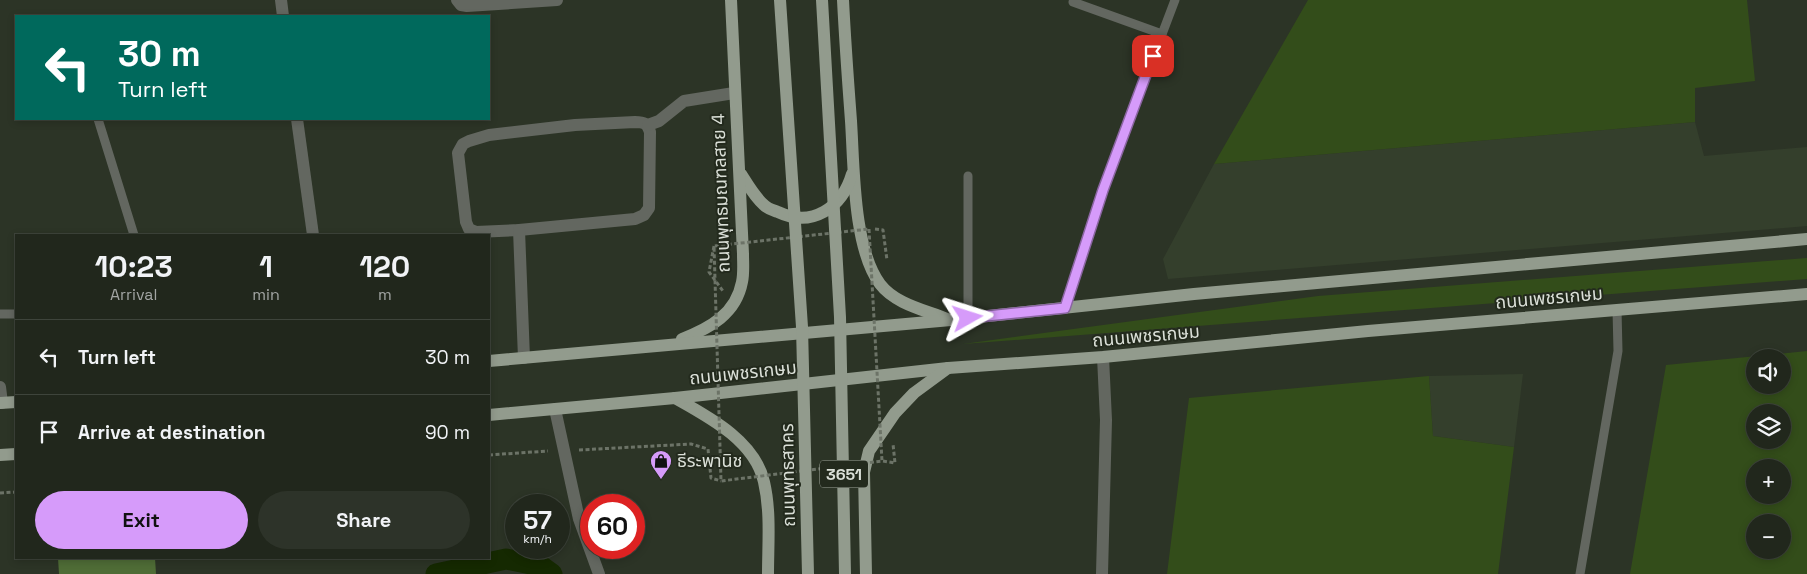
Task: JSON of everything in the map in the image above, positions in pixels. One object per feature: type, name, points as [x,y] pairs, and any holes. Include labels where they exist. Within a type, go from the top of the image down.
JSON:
[{"type":"main road","name":"ถนนพุทธมณฑลสาย 4","points":[[668,344],[706,330],[724,317],[737,299],[743,281],[731,0]]},
{"type":"main road","name":"ถนนพุทธสาคร","points":[[780,0],[802,327],[808,574]]},
{"type":"main road","name":"3651","points":[[822,0],[840,317],[845,574]]},
{"type":"main road","points":[[843,0],[859,217],[865,249],[872,271],[891,295],[951,320]]},
{"type":"main road","points":[[739,172],[753,194],[765,207],[787,217],[806,218],[821,214],[837,203],[849,187],[854,169]]},
{"type":"main road","name":"ถนนเพชรเกษม","points":[[490,361],[951,320],[1352,279],[1807,239]]},
{"type":"main road","name":"ถนนเพชรเกษม","points":[[490,415],[675,398],[948,368],[1103,357],[1807,294]]},
{"type":"main road","points":[[866,574],[864,472],[869,451],[895,413],[914,393],[948,368]]},
{"type":"main road","points":[[675,398],[711,418],[729,431],[753,456],[764,481],[768,574]]},
{"type":"main road","points":[[1,403],[15,402]]},
{"type":"main road","points":[[0,455],[15,454]]},
{"type":"street","points":[[281,0],[283,15]]},
{"type":"street","points":[[457,0],[461,5],[467,6],[558,0]]},
{"type":"street","points":[[648,125],[659,121],[684,101],[734,93]]},
{"type":"street","points":[[297,120],[313,234]]},
{"type":"street","points":[[645,122],[648,125],[650,132],[650,196],[649,208],[644,215],[635,218],[519,230],[476,232],[469,229],[466,222],[458,153],[463,144],[489,135],[575,125],[645,122]]},
{"type":"street","points":[[519,230],[524,358]]},
{"type":"street","points":[[1102,574],[1106,420],[1103,357]]},
{"type":"street","points":[[0,387],[1,403]]},
{"type":"street","points":[[555,409],[579,519],[599,574]]},
{"type":"lane","points":[[1065,308],[1103,190],[1175,0]]},
{"type":"lane","points":[[1074,2],[1162,34]]},
{"type":"lane","points":[[98,120],[134,234]]},
{"type":"lane","points":[[968,176],[968,318]]},
{"type":"lane","points":[[1580,574],[1618,351],[1617,310]]},
{"type":"lane","points":[[0,314],[15,314]]},
{"type":"path","points":[[883,230],[888,268]]},
{"type":"path","points":[[714,246],[709,272],[725,293]]},
{"type":"path","points":[[882,461],[895,463],[892,435]]},
{"type":"path","points":[[490,454],[691,444],[708,449],[711,478],[721,481]]},
{"type":"path","points":[[0,494],[15,492]]},
{"type":"shaded area","points":[[1695,122],[1704,156],[1807,147],[1807,226],[1168,279],[1163,259],[1214,164]]},
{"type":"shaded area","points":[[1523,374],[1514,447],[1433,436],[1429,376]]},
{"type":"green space","points":[[1308,0],[1747,0],[1755,81],[1695,88],[1695,122],[1214,164]]},
{"type":"green space","points":[[1807,258],[1807,279],[963,344],[1318,296]]},
{"type":"green space","points":[[1807,351],[1807,574],[1630,574],[1666,365],[1746,357],[1746,394],[1791,394],[1791,353]]},
{"type":"green space","points":[[1429,376],[1433,436],[1514,447],[1498,574],[1167,574],[1189,398]]},
{"type":"building","points":[[58,559],[155,559],[156,574],[59,574]]},
{"type":"waterway","points":[[436,574],[506,559],[541,566],[552,574]]},
{"type":"place","name":"ธีระพานิช","points":[[661,480]]},
{"type":"route","points":[[968,318],[1065,308],[1103,190],[1153,56]]}]
